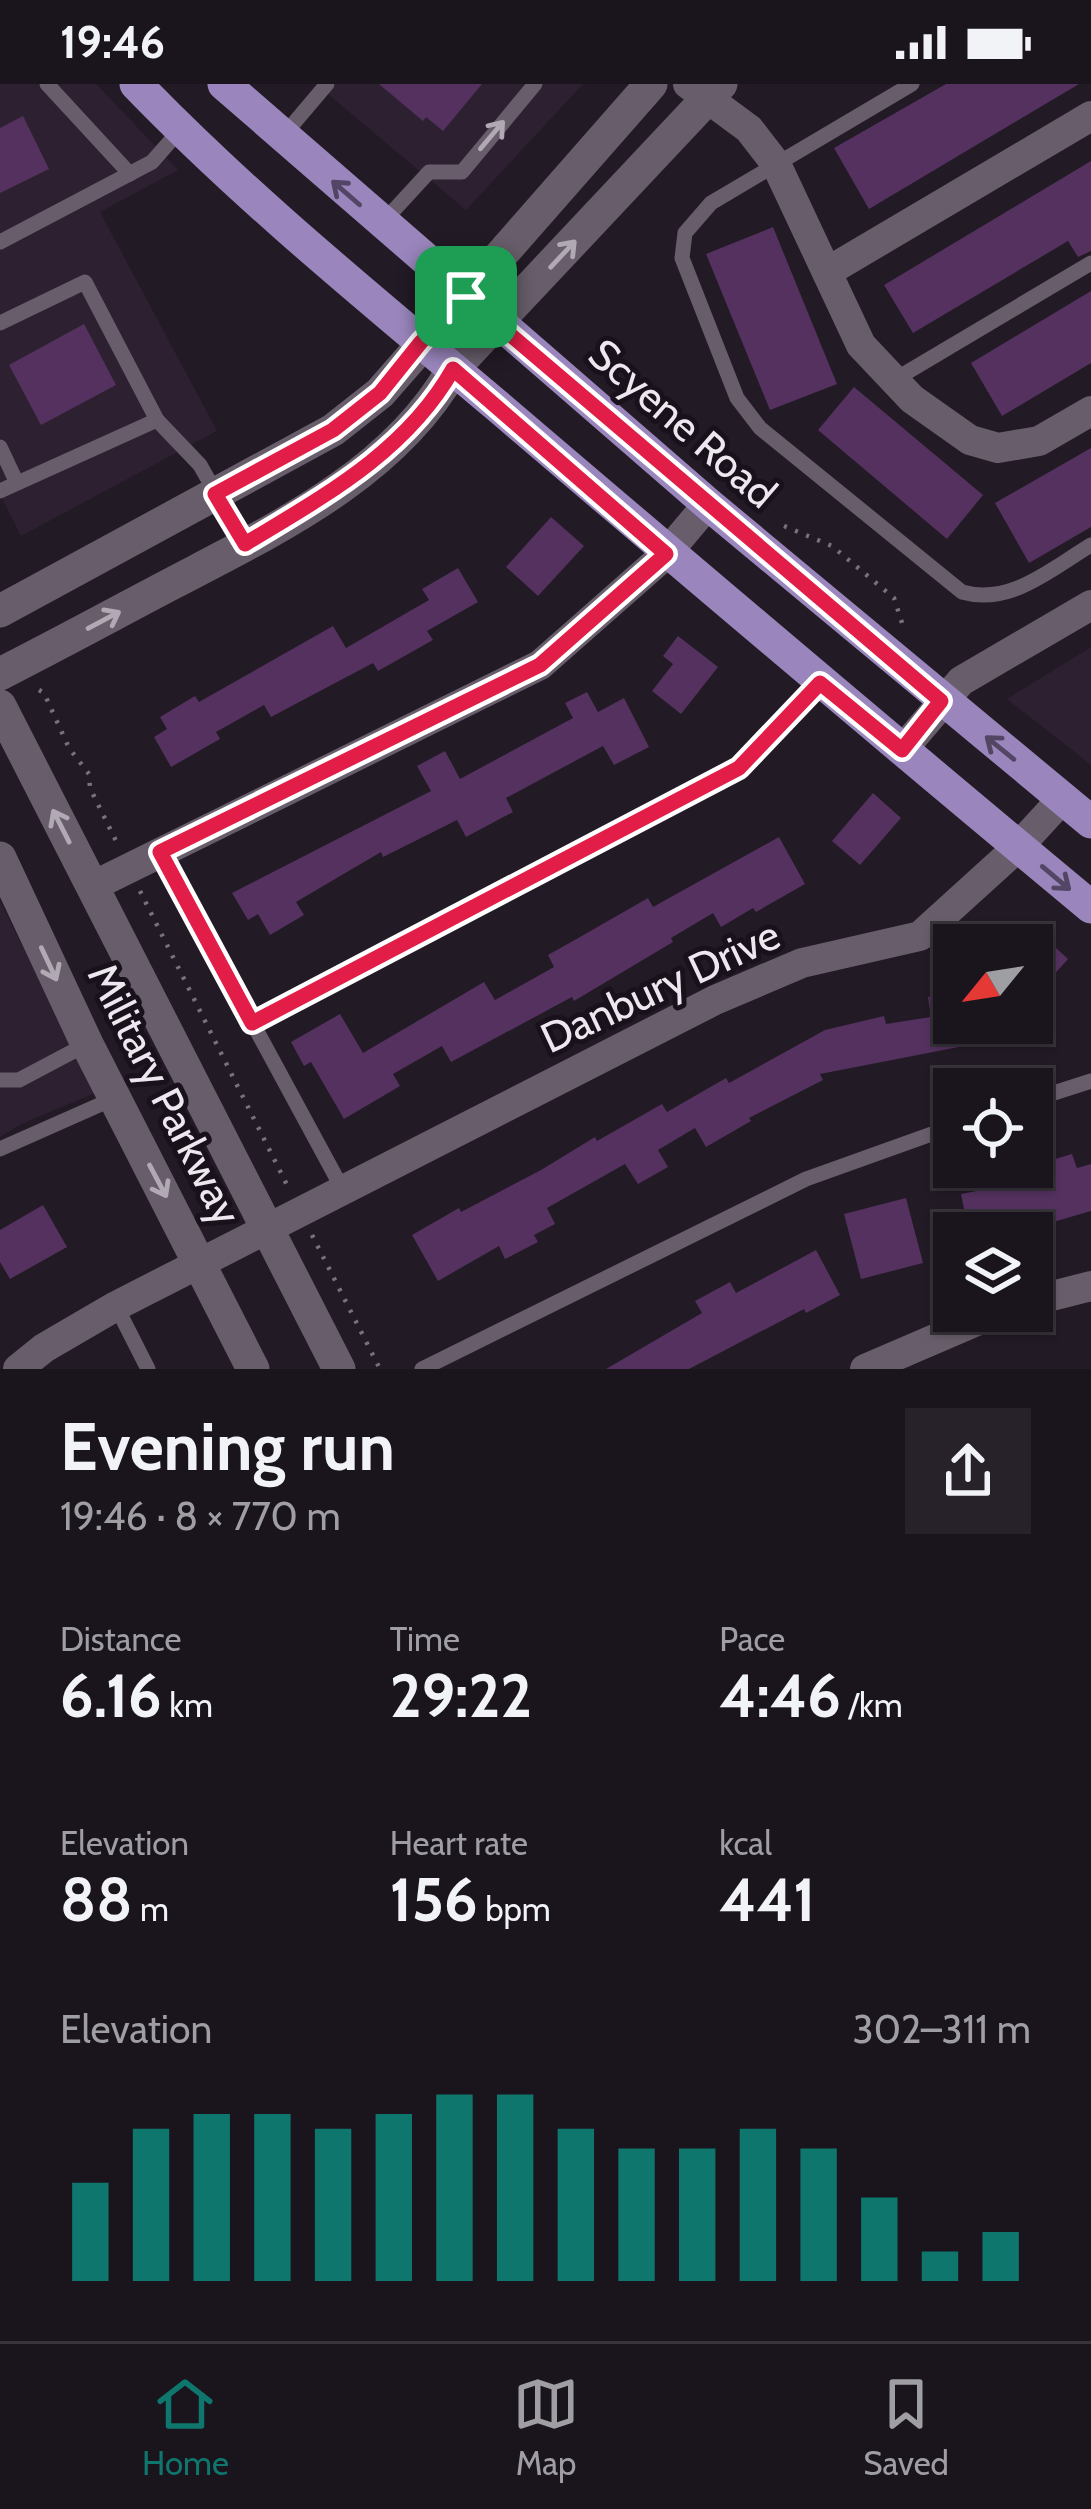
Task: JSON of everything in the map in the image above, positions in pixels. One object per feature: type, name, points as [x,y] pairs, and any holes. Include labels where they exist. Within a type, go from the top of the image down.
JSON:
[{"type":"main road","points":[[136,84],[180,130],[666,554],[1091,908]]},
{"type":"main road","name":"Scyene Road","points":[[224,84],[708,504],[1091,822]]},
{"type":"main road","points":[[0,611],[333,430],[380,393],[651,84]]},
{"type":"main road","points":[[0,674],[245,544],[347,482],[403,437],[453,369],[705,89]]},
{"type":"main road","name":"Military Parkway","points":[[0,706],[339,1369]]},
{"type":"main road","name":"Military Parkway","points":[[0,858],[87,1044],[254,1369]]},
{"type":"street","points":[[705,89],[749,129],[776,164],[861,345],[912,399],[970,440],[998,448],[1039,442],[1091,411]]},
{"type":"street","points":[[826,272],[1091,116]]},
{"type":"street","points":[[93,886],[540,665],[666,554],[708,504]]},
{"type":"street","points":[[902,750],[961,681],[1091,605]]},
{"type":"street","name":"Danbury Drive","points":[[18,1369],[44,1348],[116,1306],[715,1000],[802,963],[920,936],[1018,847],[1063,798]]},
{"type":"street","points":[[1053,1296],[1091,1286]]},
{"type":"street","points":[[865,1369],[951,1332]]},
{"type":"lane","points":[[47,84],[130,174]]},
{"type":"lane","points":[[281,137],[327,84]]},
{"type":"lane","points":[[381,224],[428,172],[462,172],[536,84]]},
{"type":"lane","points":[[913,84],[711,202],[685,233],[682,258],[737,398],[760,428],[962,592],[981,598],[1009,593],[1091,545]]},
{"type":"lane","points":[[0,242],[152,162],[180,130]]},
{"type":"lane","points":[[894,380],[1091,263]]},
{"type":"lane","points":[[0,323],[85,282],[157,420],[200,465],[245,544]]},
{"type":"lane","points":[[0,491],[157,420]]},
{"type":"lane","points":[[0,447],[17,482]]},
{"type":"lane","points":[[252,1023],[739,768],[820,683]]},
{"type":"lane","points":[[160,852],[343,1190]]},
{"type":"lane","points":[[0,1080],[19,1080],[87,1044]]},
{"type":"lane","points":[[1053,1093],[1091,1081]]},
{"type":"lane","points":[[0,1149],[115,1098]]},
{"type":"lane","points":[[422,1369],[806,1179],[933,1134]]},
{"type":"lane","points":[[116,1306],[148,1369]]},
{"type":"path","points":[[780,525],[832,546],[894,598],[905,632]]},
{"type":"path","points":[[34,688],[44,693],[69,748],[89,774],[90,788],[128,867],[380,1369]]},
{"type":"shaded area","points":[[0,84],[96,84],[178,170],[100,212],[217,431],[21,536],[0,494]]},
{"type":"shaded area","points":[[316,84],[583,84],[466,210]]},
{"type":"shaded area","points":[[1091,647],[1091,765],[1007,699]]},
{"type":"shaded area","points":[[0,901],[95,1093],[0,1137]]},
{"type":"building","points":[[379,84],[482,84],[443,131],[426,117],[423,121]]},
{"type":"building","points":[[946,84],[1079,84],[869,209],[834,148]]},
{"type":"building","points":[[23,116],[49,169],[0,193],[0,128]]},
{"type":"building","points":[[1091,161],[1091,251],[1078,257],[1068,241],[913,333],[884,285]]},
{"type":"building","points":[[773,227],[837,384],[770,410],[706,254]]},
{"type":"building","points":[[1091,291],[1091,363],[1002,416],[971,363]]},
{"type":"building","points":[[84,324],[116,385],[41,425],[9,365]]},
{"type":"building","points":[[854,387],[983,495],[947,539],[818,430]]},
{"type":"building","points":[[1091,448],[1091,527],[1029,563],[995,503]]},
{"type":"building","points":[[551,517],[584,546],[538,596],[506,567]]},
{"type":"building","points":[[458,568],[478,602],[427,631],[433,640],[378,671],[373,663],[271,717],[264,705],[216,732],[220,739],[171,767],[154,737],[167,729],[160,717],[195,696],[199,702],[333,626],[346,648],[429,600],[422,589]]},
{"type":"building","points":[[678,636],[718,667],[681,714],[652,691],[673,664],[663,656]]},
{"type":"building","points":[[587,692],[598,712],[624,698],[649,747],[614,765],[603,746],[506,798],[513,812],[466,837],[457,820],[383,857],[381,852],[296,902],[304,915],[270,935],[258,914],[248,920],[232,893],[431,791],[417,766],[445,751],[460,779],[573,718],[565,703]]},
{"type":"building","points":[[873,793],[901,818],[860,865],[832,841]]},
{"type":"building","points":[[779,837],[805,884],[721,927],[713,913],[574,1001],[572,997],[451,1062],[442,1046],[393,1074],[400,1086],[344,1119],[311,1062],[304,1066],[291,1042],[340,1014],[363,1053],[484,982],[495,1000],[554,967],[548,955],[648,898],[653,907]]},
{"type":"building","points":[[1053,945],[1068,959],[1053,976]]},
{"type":"building","points":[[933,996],[933,1044],[969,1045],[820,1074],[823,1080],[749,1118],[751,1121],[706,1147],[695,1128],[658,1150],[668,1167],[638,1184],[625,1164],[547,1208],[555,1224],[534,1235],[538,1242],[505,1259],[499,1246],[438,1281],[412,1235],[595,1137],[597,1141],[662,1104],[667,1112],[825,1030],[884,1016],[886,1024],[931,1017],[928,997]]},
{"type":"building","points":[[1072,1154],[1077,1168],[1091,1164],[1091,1211],[1053,1222],[1053,1212],[965,1212],[961,1194],[992,1188],[1053,1188],[1053,1160]]},
{"type":"building","points":[[906,1198],[923,1263],[861,1279],[844,1214]]},
{"type":"building","points":[[43,1205],[67,1247],[10,1279],[0,1262],[0,1230]]},
{"type":"building","points":[[816,1250],[840,1295],[689,1369],[606,1369],[702,1313],[695,1301],[730,1282],[736,1293]]},
{"type":"route","points":[[466,297],[941,701],[902,750],[820,683],[739,768],[252,1023],[160,852],[540,665],[666,554],[453,369],[403,437],[347,482],[245,544],[215,494],[333,430],[380,393],[466,297]]}]
